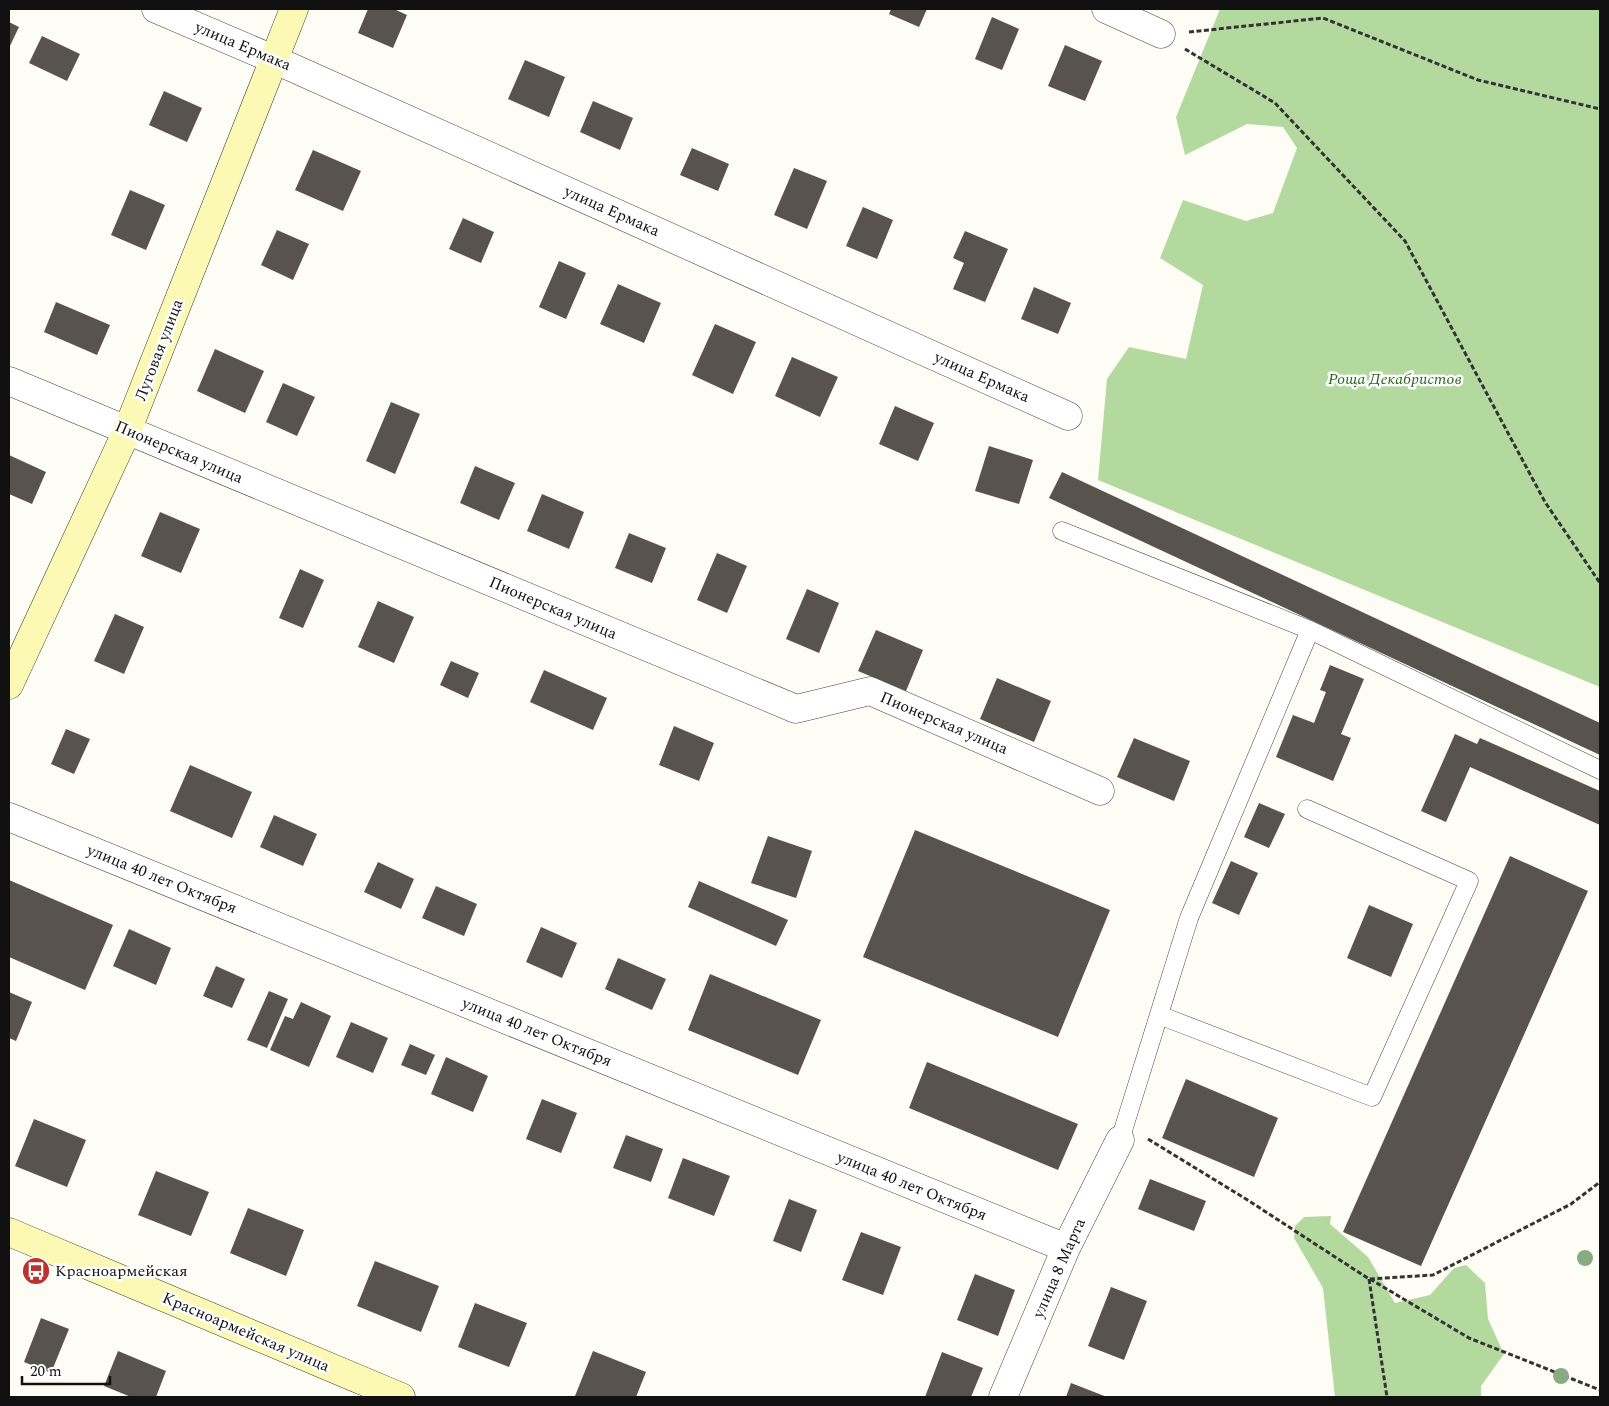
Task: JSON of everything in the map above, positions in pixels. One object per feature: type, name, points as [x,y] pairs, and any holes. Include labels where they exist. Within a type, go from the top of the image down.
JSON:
[{"type":"street","name":"улица Ермака","points":[[156,9],[273,59],[1068,416]]},
{"type":"street","name":"Луговая улица","points":[[9,685],[127,431],[294,9]]},
{"type":"street","points":[[1106,9],[1161,34]]},
{"type":"street","name":"Пионерская улица","points":[[9,381],[796,709],[870,691],[1100,791]]},
{"type":"street","name":"улица 40 лет Октября","points":[[9,817],[1066,1248]]},
{"type":"street","name":"улица 8 Марта","points":[[1003,1397],[1066,1248],[1122,1133]]},
{"type":"street","name":"Красноармейская улица","points":[[9,1232],[401,1397]]},
{"type":"lane","points":[[1062,531],[1310,630],[1600,770]]},
{"type":"lane","points":[[1122,1133],[1189,918],[1310,630]]},
{"type":"lane","points":[[1159,1015],[1372,1097],[1469,881],[1307,810]]},
{"type":"path","points":[[1161,34],[1324,18],[1478,80],[1600,109]]},
{"type":"path","points":[[1161,34],[1275,103],[1405,241],[1545,502],[1600,583]]},
{"type":"path","points":[[1122,1133],[1246,1198],[1369,1279],[1470,1338],[1600,1390]]},
{"type":"path","points":[[1369,1279],[1433,1275],[1571,1204],[1600,1182]]},
{"type":"path","points":[[1369,1279],[1387,1397]]},
{"type":"green space","name":"Роща Декабристов","points":[[1220,9],[1600,9],[1600,687],[1098,480],[1107,379],[1129,347],[1186,359],[1203,285],[1160,258],[1183,200],[1246,221],[1273,213],[1297,148],[1283,127],[1247,124],[1185,155],[1176,117]]},
{"type":"green space","points":[[1331,1216],[1330,1224],[1368,1257],[1395,1303],[1430,1295],[1454,1268],[1466,1265],[1485,1283],[1488,1319],[1504,1354],[1481,1386],[1481,1397],[1335,1397],[1323,1288],[1294,1238],[1295,1226],[1304,1217]]},
{"type":"building","points":[[368,9],[394,9],[407,15],[393,48],[358,33]]},
{"type":"building","points":[[891,9],[927,9],[919,27],[889,14]]},
{"type":"building","points":[[992,17],[1019,29],[1002,70],[975,59]]},
{"type":"building","points":[[9,22],[19,27],[9,48]]},
{"type":"building","points":[[42,36],[80,54],[67,81],[29,63]]},
{"type":"building","points":[[1065,45],[1102,61],[1085,101],[1048,86]]},
{"type":"building","points":[[525,60],[565,77],[549,117],[508,99]]},
{"type":"building","points":[[164,91],[202,108],[187,142],[149,125]]},
{"type":"building","points":[[593,101],[633,118],[620,150],[580,132]]},
{"type":"building","points":[[692,148],[729,164],[718,191],[680,175]]},
{"type":"building","points":[[313,150],[361,171],[343,211],[295,190]]},
{"type":"building","points":[[794,168],[827,181],[807,229],[774,215]]},
{"type":"building","points":[[130,190],[165,205],[146,250],[111,235]]},
{"type":"building","points":[[863,207],[893,220],[877,259],[846,246]]},
{"type":"building","points":[[463,218],[494,232],[481,263],[449,249]]},
{"type":"building","points":[[277,230],[309,244],[293,280],[261,265]]},
{"type":"building","points":[[965,231],[1008,249],[985,302],[953,289],[964,263],[953,258]]},
{"type":"building","points":[[559,261],[586,273],[566,319],[539,307]]},
{"type":"building","points":[[618,284],[661,303],[644,343],[600,324]]},
{"type":"building","points":[[1034,287],[1071,303],[1058,334],[1021,319]]},
{"type":"building","points":[[56,302],[110,325],[97,355],[44,332]]},
{"type":"building","points":[[715,324],[756,342],[733,394],[692,375]]},
{"type":"building","points":[[215,349],[264,371],[245,413],[197,391]]},
{"type":"building","points":[[792,357],[838,377],[820,417],[775,396]]},
{"type":"building","points":[[283,383],[315,397],[297,436],[266,422]]},
{"type":"building","points":[[391,402],[420,414],[395,474],[366,461]]},
{"type":"building","points":[[895,406],[934,423],[918,461],[879,444]]},
{"type":"building","points":[[989,446],[1033,460],[1019,504],[975,491]]},
{"type":"building","points":[[9,455],[46,472],[32,504],[9,494]]},
{"type":"building","points":[[475,466],[515,483],[499,520],[460,503]]},
{"type":"building","points":[[1062,472],[1600,723],[1600,755],[1049,498]]},
{"type":"building","points":[[542,494],[584,512],[569,549],[527,531]]},
{"type":"building","points":[[160,512],[200,529],[181,573],[141,556]]},
{"type":"building","points":[[629,533],[666,548],[652,583],[615,568]]},
{"type":"building","points":[[717,553],[747,566],[727,613],[697,600]]},
{"type":"building","points":[[300,569],[324,580],[303,628],[279,618]]},
{"type":"building","points":[[807,589],[839,603],[819,653],[786,639]]},
{"type":"building","points":[[378,601],[414,617],[394,663],[358,647]]},
{"type":"building","points":[[115,614],[144,627],[124,674],[94,661]]},
{"type":"building","points":[[876,630],[923,650],[906,691],[858,671]]},
{"type":"building","points":[[451,661],[479,673],[468,698],[440,685]]},
{"type":"building","points":[[1330,665],[1364,679],[1341,734],[1351,738],[1333,781],[1276,757],[1293,715],[1314,723],[1326,692],[1320,690]]},
{"type":"building","points":[[544,670],[607,698],[593,730],[530,702]]},
{"type":"building","points":[[997,678],[1051,701],[1034,742],[980,719]]},
{"type":"building","points":[[674,726],[714,743],[699,781],[659,765]]},
{"type":"building","points":[[66,729],[90,739],[74,774],[51,764]]},
{"type":"building","points":[[1455,734],[1477,744],[1480,738],[1600,791],[1600,825],[1470,767],[1446,822],[1421,811]]},
{"type":"building","points":[[1134,738],[1190,761],[1174,801],[1117,777]]},
{"type":"building","points":[[190,765],[252,792],[232,838],[170,811]]},
{"type":"building","points":[[1259,803],[1285,814],[1269,848],[1244,837]]},
{"type":"building","points":[[274,815],[317,834],[303,866],[260,847]]},
{"type":"building","points":[[915,830],[1110,910],[1058,1037],[863,957]]},
{"type":"building","points":[[768,836],[812,851],[796,898],[751,883]]},
{"type":"building","points":[[1510,856],[1588,891],[1421,1266],[1343,1232]]},
{"type":"building","points":[[1231,861],[1258,873],[1239,915],[1212,903]]},
{"type":"building","points":[[378,862],[414,879],[401,909],[364,892]]},
{"type":"building","points":[[9,880],[113,925],[85,990],[9,957]]},
{"type":"building","points":[[699,881],[788,920],[776,946],[688,907]]},
{"type":"building","points":[[436,886],[477,904],[464,936],[422,918]]},
{"type":"building","points":[[1369,905],[1413,924],[1391,977],[1347,958]]},
{"type":"building","points":[[541,927],[577,943],[562,978],[526,962]]},
{"type":"building","points":[[129,929],[171,948],[156,985],[113,966]]},
{"type":"building","points":[[618,958],[666,979],[652,1010],[605,989]]},
{"type":"building","points":[[216,966],[245,979],[232,1008],[203,996]]},
{"type":"building","points":[[710,974],[821,1020],[798,1075],[688,1030]]},
{"type":"building","points":[[269,991],[288,999],[267,1048],[247,1040]]},
{"type":"building","points":[[9,992],[32,1002],[16,1041],[9,1038]]},
{"type":"building","points":[[301,1002],[331,1016],[309,1067],[270,1050],[285,1016],[293,1019]]},
{"type":"building","points":[[351,1022],[388,1038],[373,1073],[336,1057]]},
{"type":"building","points":[[410,1044],[435,1055],[426,1075],[401,1065]]},
{"type":"building","points":[[446,1057],[488,1076],[473,1112],[431,1094]]},
{"type":"building","points":[[927,1062],[1078,1124],[1058,1170],[909,1108]]},
{"type":"building","points":[[1186,1079],[1278,1118],[1254,1177],[1162,1138]]},
{"type":"building","points":[[542,1099],[577,1113],[561,1153],[526,1139]]},
{"type":"building","points":[[34,1119],[86,1140],[67,1187],[15,1166]]},
{"type":"building","points":[[626,1135],[663,1149],[651,1182],[613,1168]]},
{"type":"building","points":[[683,1158],[730,1176],[714,1216],[668,1198]]},
{"type":"building","points":[[156,1171],[209,1192],[191,1236],[138,1215]]},
{"type":"building","points":[[1150,1179],[1206,1201],[1194,1231],[1138,1209]]},
{"type":"building","points":[[789,1199],[817,1210],[801,1252],[773,1241]]},
{"type":"building","points":[[248,1208],[304,1230],[286,1276],[230,1253]]},
{"type":"building","points":[[861,1232],[901,1247],[883,1295],[842,1280]]},
{"type":"building","points":[[375,1261],[439,1286],[421,1332],[357,1306]]},
{"type":"building","points":[[975,1274],[1015,1290],[998,1336],[957,1320]]},
{"type":"building","points":[[1111,1287],[1147,1301],[1124,1360],[1088,1346]]},
{"type":"building","points":[[475,1303],[527,1323],[509,1367],[458,1347]]},
{"type":"building","points":[[41,1318],[69,1329],[51,1373],[24,1362]]},
{"type":"building","points":[[118,1351],[166,1371],[156,1397],[131,1397],[104,1386]]},
{"type":"building","points":[[593,1351],[646,1372],[636,1397],[575,1396]]},
{"type":"building","points":[[942,1352],[983,1368],[971,1397],[925,1397]]},
{"type":"building","points":[[1071,1383],[1107,1397],[1066,1397]]},
{"type":"place","name":"Красноармейская","points":[[36,1271]]}]
